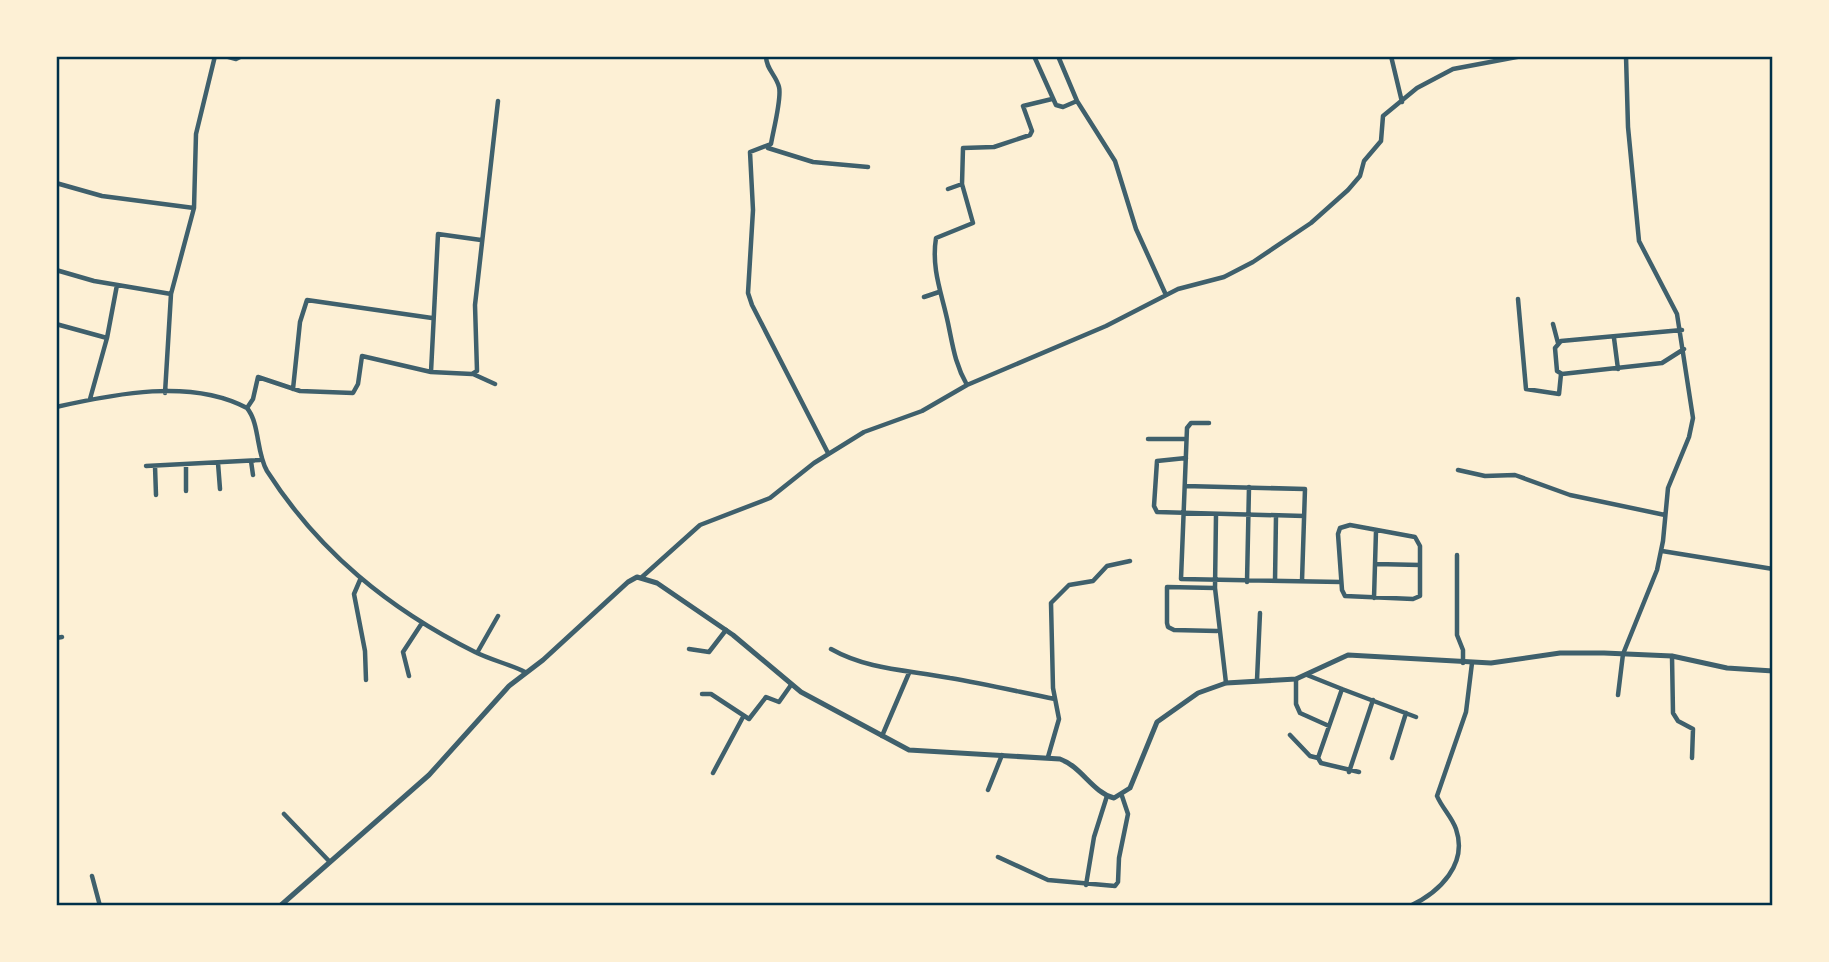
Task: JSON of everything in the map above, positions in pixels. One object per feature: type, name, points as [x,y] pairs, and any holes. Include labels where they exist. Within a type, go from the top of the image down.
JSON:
[{"type":"street","points":[[166,393],[171,294],[194,208],[196,134],[215,56]]},
{"type":"street","points":[[225,56],[243,56]]},
{"type":"street","points":[[766,56],[768,69],[780,90],[771,144],[767,147]]},
{"type":"street","points":[[1034,56],[1058,107],[1077,101]]},
{"type":"street","points":[[1058,56],[1077,101],[1115,161],[1136,229],[1166,295]]},
{"type":"street","points":[[1391,56],[1402,103]]},
{"type":"street","points":[[281,906],[288,903],[329,861],[429,775],[477,720],[525,672],[543,660],[631,579],[642,577],[699,525],[770,498],[828,453],[880,424],[930,407],[967,385],[1107,326],[1166,295],[1232,274],[1311,223],[1358,179],[1364,161],[1381,141],[1383,116],[1417,88],[1460,66],[1500,62],[1522,56]]},
{"type":"street","points":[[1618,695],[1623,654],[1652,585],[1662,551],[1668,488],[1692,428],[1682,330],[1672,303],[1639,241],[1628,127],[1626,56]]},
{"type":"street","points":[[967,385],[954,359],[948,322],[939,292],[935,239],[973,222],[962,184],[963,148],[995,147],[1030,135],[1032,131],[1023,106],[1052,99]]},
{"type":"street","points":[[472,374],[478,365],[474,316],[498,101]]},
{"type":"street","points":[[828,453],[750,299],[753,210],[750,152],[754,148],[767,147],[813,162],[868,167]]},
{"type":"street","points":[[56,183],[102,196],[194,208]]},
{"type":"street","points":[[948,189],[962,184]]},
{"type":"street","points":[[431,372],[438,234],[481,240]]},
{"type":"street","points":[[56,270],[117,285],[171,294]]},
{"type":"street","points":[[90,400],[107,338],[117,285]]},
{"type":"street","points":[[924,297],[939,292]]},
{"type":"street","points":[[1518,299],[1526,389],[1559,394],[1561,374],[1555,354],[1558,343],[1553,324]]},
{"type":"street","points":[[293,389],[300,322],[307,300],[432,318]]},
{"type":"street","points":[[56,324],[107,338]]},
{"type":"street","points":[[1558,343],[1682,330]]},
{"type":"street","points":[[1614,338],[1618,369]]},
{"type":"street","points":[[1561,374],[1662,363],[1684,349]]},
{"type":"street","points":[[247,408],[253,399],[257,378],[293,389],[353,393],[358,384],[362,356],[431,372],[472,374],[495,384]]},
{"type":"street","points":[[56,407],[128,394],[166,393],[215,398],[247,408],[251,414],[261,460],[310,528],[360,580],[422,623],[477,653],[525,672]]},
{"type":"street","points":[[1181,582],[1186,439],[1191,424],[1209,423]]},
{"type":"street","points":[[1148,439],[1186,439]]},
{"type":"street","points":[[1186,458],[1159,459],[1155,468],[1155,510],[1184,515],[1304,516]]},
{"type":"street","points":[[146,466],[261,460]]},
{"type":"street","points":[[251,461],[253,475]]},
{"type":"street","points":[[218,463],[220,489]]},
{"type":"street","points":[[186,465],[186,491]]},
{"type":"street","points":[[155,466],[156,495]]},
{"type":"street","points":[[1458,470],[1485,475],[1515,475],[1570,495],[1665,515]]},
{"type":"street","points":[[1185,485],[1303,488],[1306,494],[1302,581]]},
{"type":"street","points":[[1247,582],[1249,487]]},
{"type":"street","points":[[1216,515],[1214,588],[1217,631],[1226,683]]},
{"type":"street","points":[[1275,581],[1276,516]]},
{"type":"street","points":[[1350,525],[1376,531],[1415,537],[1420,546],[1420,592],[1417,598],[1348,598],[1343,593],[1340,528],[1350,525]]},
{"type":"street","points":[[1374,598],[1376,531]]},
{"type":"street","points":[[1662,551],[1773,569]]},
{"type":"street","points":[[1457,555],[1457,635],[1463,648],[1463,663]]},
{"type":"street","points":[[1048,757],[1059,719],[1049,617],[1053,600],[1069,585],[1096,579],[1107,566],[1130,561]]},
{"type":"street","points":[[1375,564],[1420,565]]},
{"type":"street","points":[[642,577],[726,630],[791,685],[882,736],[920,753],[1048,757],[1071,764],[1107,796],[1122,796],[1133,783],[1157,722],[1205,689],[1226,683],[1296,679],[1354,654],[1463,663],[1570,652],[1623,654],[1672,656],[1727,668],[1773,671]]},
{"type":"street","points":[[360,580],[354,594],[365,651],[366,680]]},
{"type":"street","points":[[1196,580],[1196,586]]},
{"type":"street","points":[[1217,631],[1168,627],[1167,587],[1196,580],[1341,582]]},
{"type":"street","points":[[1181,582],[1214,588]]},
{"type":"street","points":[[1257,680],[1260,613]]},
{"type":"street","points":[[477,653],[498,616]]},
{"type":"street","points":[[409,676],[403,652],[422,623]]},
{"type":"street","points":[[689,649],[709,652],[726,630]]},
{"type":"street","points":[[831,649],[860,663],[1055,699]]},
{"type":"street","points":[[1672,656],[1673,713],[1678,721],[1693,729],[1692,758]]},
{"type":"street","points":[[1410,906],[1440,885],[1458,861],[1457,830],[1437,796],[1466,712],[1472,663]]},
{"type":"street","points":[[882,736],[909,672]]},
{"type":"street","points":[[1307,675],[1416,717]]},
{"type":"street","points":[[1296,679],[1296,704],[1300,713],[1329,726]]},
{"type":"street","points":[[702,694],[711,694],[743,717],[751,718],[766,697],[781,701],[791,685]]},
{"type":"street","points":[[1318,758],[1342,690]]},
{"type":"street","points":[[1349,772],[1373,700]]},
{"type":"street","points":[[1392,758],[1406,713]]},
{"type":"street","points":[[713,773],[743,717]]},
{"type":"street","points":[[1290,735],[1310,756],[1318,758],[1321,763],[1349,772],[1359,772]]},
{"type":"street","points":[[988,790],[1002,755]]},
{"type":"street","points":[[1086,885],[1094,837],[1107,796]]},
{"type":"street","points":[[998,857],[1048,880],[1108,887],[1117,884],[1120,846],[1128,814],[1122,796]]},
{"type":"street","points":[[284,814],[329,861]]},
{"type":"street","points":[[92,876],[100,906]]}]
